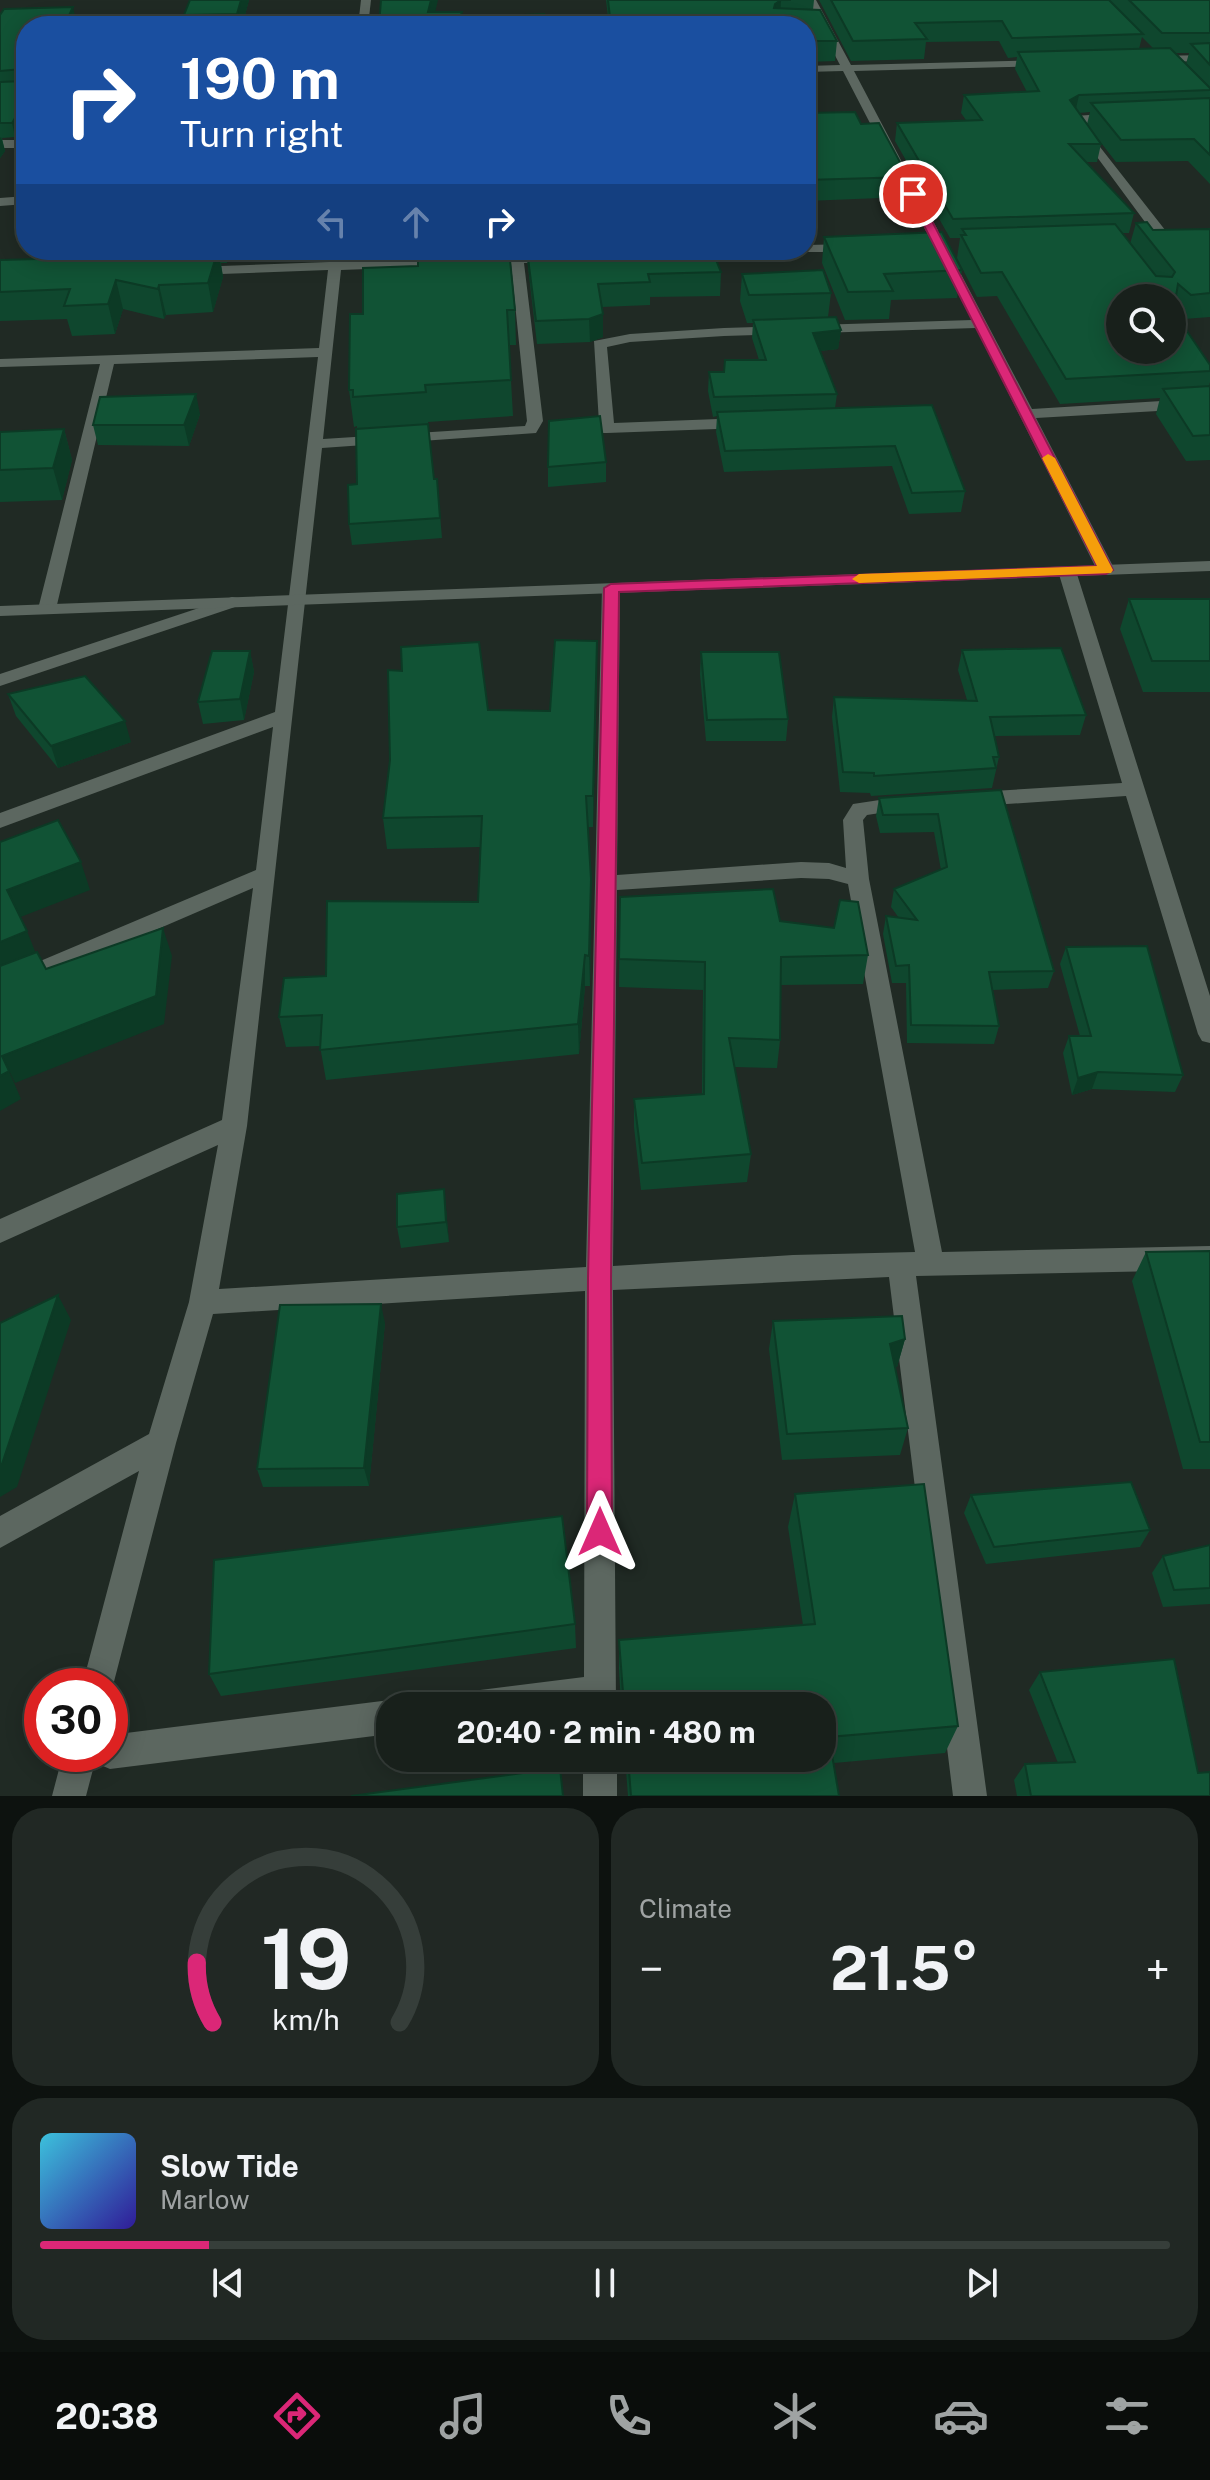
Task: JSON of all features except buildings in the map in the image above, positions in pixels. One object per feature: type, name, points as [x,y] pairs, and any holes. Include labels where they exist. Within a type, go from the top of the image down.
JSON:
[{"type":"street","points":[[816,24],[846,68],[932,244],[981,324],[1106,570]]},
{"type":"street","points":[[1141,55],[1153,59],[1210,58]]},
{"type":"street","points":[[1170,59],[1180,70]]},
{"type":"street","points":[[816,69],[1061,62]]},
{"type":"street","points":[[1132,116],[1075,119],[1158,238],[1179,238]]},
{"type":"street","points":[[932,244],[956,243]]},
{"type":"street","points":[[816,249],[866,247]]},
{"type":"street","points":[[177,272],[313,260]]},
{"type":"street","points":[[103,1668],[161,1443],[203,1302],[234,1126],[336,260]]},
{"type":"street","points":[[421,260],[490,260]]},
{"type":"street","points":[[315,444],[537,430],[517,260]]},
{"type":"street","points":[[607,428],[599,344],[630,338],[724,332],[981,324]]},
{"type":"street","points":[[0,363],[325,352]]},
{"type":"street","points":[[47,609],[78,453],[108,360]]},
{"type":"street","points":[[1026,414],[1210,403]]},
{"type":"street","points":[[576,429],[759,422]]},
{"type":"street","points":[[0,611],[1210,566]]},
{"type":"street","points":[[1067,571],[1210,1034]]},
{"type":"street","points":[[600,1692],[599,1278],[611,588]]},
{"type":"street","points":[[0,680],[232,602]]},
{"type":"street","points":[[4,812],[283,716]]},
{"type":"street","points":[[970,1796],[916,1265],[858,879],[853,820],[860,809],[873,806],[1134,789]]},
{"type":"street","points":[[607,883],[801,870],[829,871],[858,879]]},
{"type":"street","points":[[0,988],[266,874]]},
{"type":"street","points":[[0,1231],[234,1126]]},
{"type":"street","points":[[203,1302],[793,1267],[1210,1258]]},
{"type":"street","points":[[0,1533],[161,1443]]},
{"type":"street","points":[[128,1750],[376,1719]]},
{"type":"street","points":[[69,1796],[82,1772]]},
{"type":"street","points":[[600,1772],[600,1796]]},
{"type":"slow traffic","points":[[859,579],[1106,570],[1048,458]]},
{"type":"route","points":[[600,1532],[599,1278],[611,588],[1106,570],[913,194]]}]
